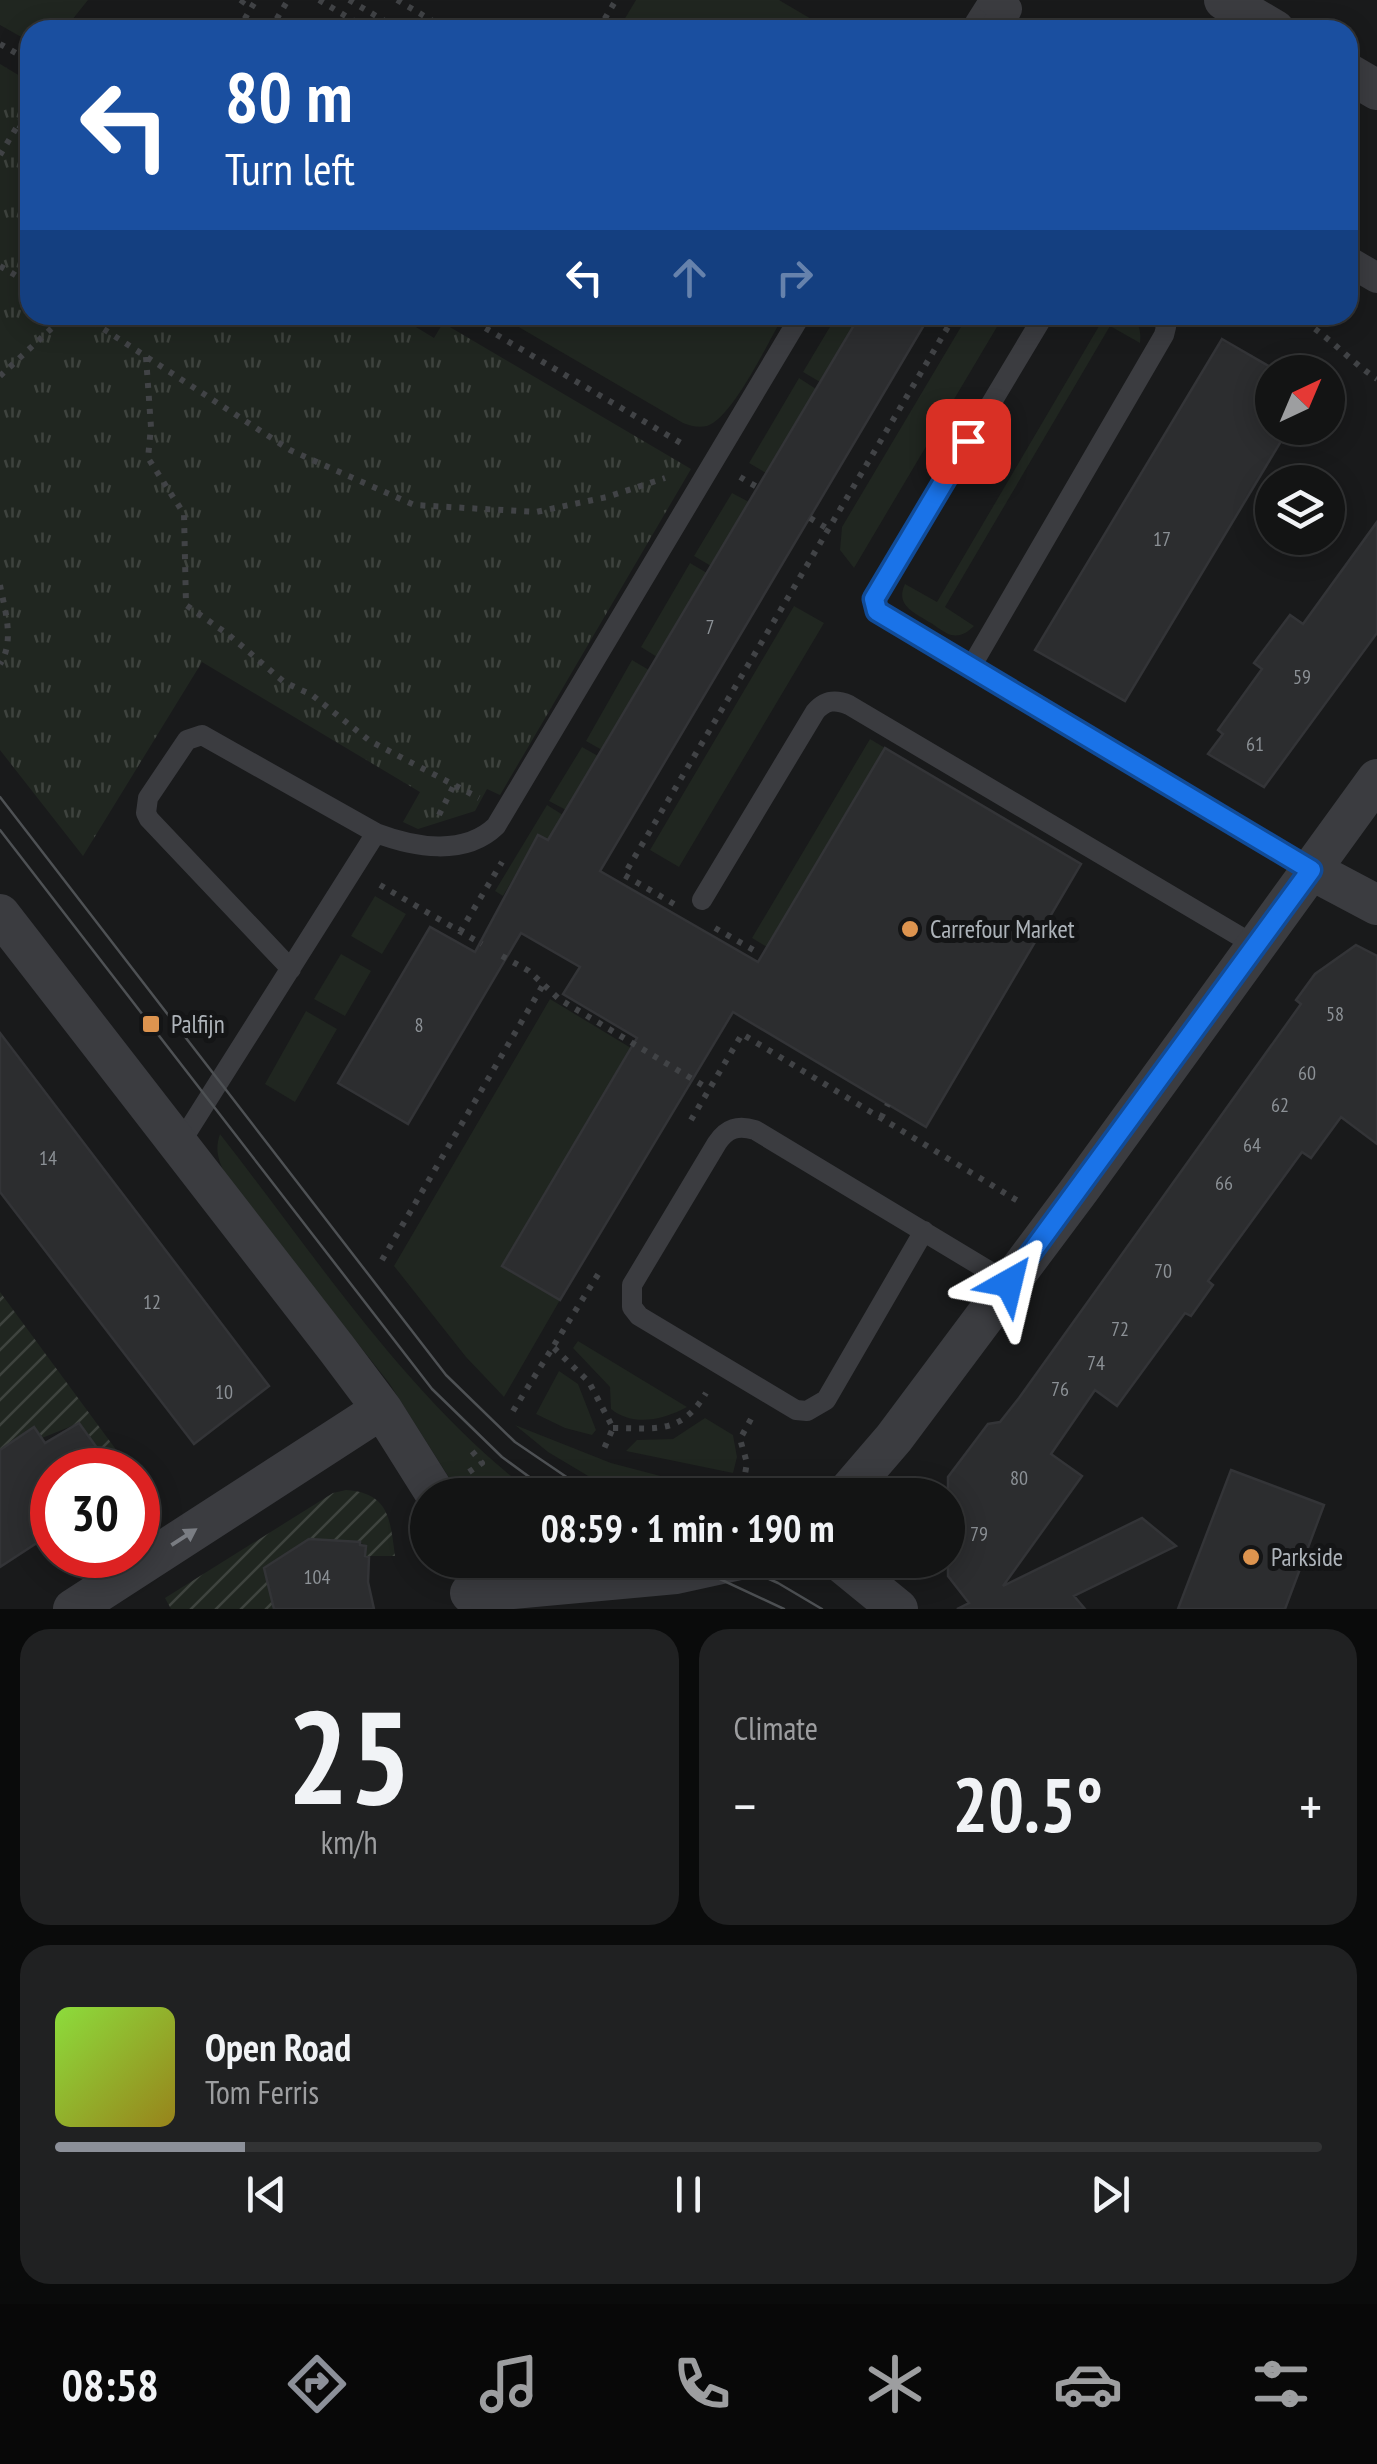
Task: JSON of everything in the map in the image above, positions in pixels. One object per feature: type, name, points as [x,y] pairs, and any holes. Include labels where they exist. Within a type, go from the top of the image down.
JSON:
[{"type":"street","points":[[1224,0],[1257,20]]},
{"type":"street","points":[[860,1478],[1009,1283],[1377,779]]},
{"type":"street","points":[[1311,870],[1377,905]]},
{"type":"street","points":[[0,914],[382,1409],[425,1478]]},
{"type":"street","points":[[72,1609],[382,1409]]},
{"type":"street","points":[[468,1587],[612,1578]]},
{"type":"street","points":[[860,1578],[898,1609]]},
{"type":"lane","points":[[290,969],[149,820],[148,798],[182,746],[194,736],[202,736],[376,833],[423,848],[477,838],[496,826],[795,325]]},
{"type":"lane","points":[[1038,325],[874,599],[877,611],[1311,870]]},
{"type":"lane","points":[[971,667],[1164,334],[1165,325]]},
{"type":"lane","points":[[702,900],[814,712],[834,700],[849,705],[1256,946]]},
{"type":"lane","points":[[179,1145],[376,833]]},
{"type":"lane","points":[[924,1231],[826,1400],[807,1411],[796,1410],[639,1316],[632,1308],[632,1286],[723,1134],[733,1128],[755,1130],[924,1231],[1009,1283]]},
{"type":"path","points":[[319,0],[353,20]]},
{"type":"path","points":[[349,0],[383,20]]},
{"type":"path","points":[[397,0],[431,20]]},
{"type":"path","points":[[0,155],[20,122]]},
{"type":"path","points":[[0,376],[55,325]]},
{"type":"path","points":[[98,325],[290,450],[414,506],[536,512],[607,497],[714,462]]},
{"type":"path","points":[[480,325],[757,488]]},
{"type":"path","points":[[681,908],[624,875],[948,325]]},
{"type":"path","points":[[1311,325],[1377,380]]},
{"type":"path","points":[[146,356],[151,427],[148,458],[184,514],[186,605],[229,634],[284,682],[312,694],[370,741],[466,792]]},
{"type":"path","points":[[810,518],[828,529]]},
{"type":"path","points":[[0,585],[8,630],[0,664]]},
{"type":"path","points":[[438,818],[454,785]]},
{"type":"path","points":[[460,932],[506,854]]},
{"type":"path","points":[[353,870],[482,944]]},
{"type":"path","points":[[712,926],[758,952]]},
{"type":"path","points":[[502,956],[530,971],[560,999],[710,1090]]},
{"type":"path","points":[[382,1260],[543,984]]},
{"type":"path","points":[[880,1118],[888,1104]]},
{"type":"path","points":[[513,1411],[568,1325]]},
{"type":"path","points":[[554,1348],[589,1382],[613,1428]]},
{"type":"path","points":[[613,1428],[668,1429],[695,1412],[723,1366]]},
{"type":"path","points":[[744,1478],[747,1463],[740,1440],[768,1393]]},
{"type":"path","points":[[603,1451],[613,1428]]},
{"type":"green space","points":[[0,0],[88,0],[72,20],[20,20],[20,36],[0,25]]},
{"type":"green space","points":[[636,0],[779,0],[813,20],[624,20]]},
{"type":"green space","points":[[0,64],[20,76],[20,325],[413,325],[434,338],[442,325],[446,325],[691,469],[500,795],[487,789],[475,811],[418,829],[403,822],[420,792],[202,662],[83,856],[0,750]]},
{"type":"green space","points":[[515,325],[779,325],[728,409],[707,426],[683,423]]},
{"type":"green space","points":[[831,325],[854,325],[820,382],[803,372]]},
{"type":"green space","points":[[962,325],[998,325],[854,568],[840,550],[842,527]]},
{"type":"green space","points":[[1100,325],[1138,325],[1140,343],[1110,326],[945,607],[974,626],[961,635],[948,634],[907,607],[902,597],[905,584],[937,602]]},
{"type":"green space","points":[[799,378],[816,389],[766,473],[749,463]]},
{"type":"green space","points":[[732,493],[749,502],[711,566],[694,556]]},
{"type":"green space","points":[[690,563],[707,573],[657,657],[641,647]]},
{"type":"green space","points":[[794,606],[824,623],[679,867],[650,850]]},
{"type":"green space","points":[[632,660],[649,670],[602,750],[586,741]]},
{"type":"green space","points":[[870,739],[885,748],[767,947],[752,938]]},
{"type":"green space","points":[[582,747],[598,756],[566,810],[549,801]]},
{"type":"green space","points":[[547,805],[563,815],[548,840],[538,836],[503,896],[495,891]]},
{"type":"green space","points":[[375,896],[406,914],[382,954],[351,936]]},
{"type":"green space","points":[[341,954],[371,971],[345,1016],[314,999]]},
{"type":"green space","points":[[550,999],[689,1083],[615,1077],[502,1265],[560,1300],[504,1397],[466,1357],[394,1266]]},
{"type":"green space","points":[[306,1011],[337,1029],[295,1102],[265,1084]]},
{"type":"green space","points":[[220,1134],[406,1372],[446,1416],[514,1478],[449,1478],[389,1383],[227,1178],[217,1146]]},
{"type":"green space","points":[[0,1292],[115,1448],[97,1448],[79,1423],[42,1438],[34,1427],[0,1450]]},
{"type":"green space","points":[[578,1341],[687,1407],[648,1420],[620,1415],[611,1409],[610,1387],[573,1348]]},
{"type":"green space","points":[[559,1371],[578,1384],[596,1430],[592,1435],[536,1414]]},
{"type":"green space","points":[[705,1418],[733,1435],[737,1457],[733,1473],[626,1451],[637,1440],[673,1439]]},
{"type":"green space","points":[[515,1425],[611,1463],[668,1478],[592,1478],[548,1452]]},
{"type":"green space","points":[[361,1492],[380,1503],[389,1520],[395,1556],[365,1556],[366,1546],[360,1542],[274,1609],[171,1609],[165,1598],[333,1493]]},
{"type":"building","points":[[854,325],[924,325],[600,871],[758,962],[885,748],[1081,864],[926,1127],[733,1012],[560,1300],[502,1266],[637,1038],[563,994],[580,967],[521,933],[408,1124],[338,1083],[430,927],[475,952],[538,835],[548,840]]},
{"type":"building","points":[[1222,339],[1255,358],[1255,445],[1279,445],[1267,465],[1255,465],[1255,485],[1125,701],[1035,650]]},
{"type":"building","points":[[1377,522],[1377,633],[1264,787],[1208,754],[1223,734],[1218,730],[1262,669],[1254,663],[1290,615],[1303,624]]},
{"type":"building","points":[[1356,945],[1377,956],[1377,1144],[1341,1117],[1311,1158],[1302,1152],[1208,1281],[1213,1285],[1191,1316],[1185,1313],[1117,1406],[1095,1390],[1051,1454],[1082,1476],[1003,1586],[1142,1518],[1176,1546],[1074,1596],[1085,1609],[957,1609],[969,1603],[950,1578],[965,1578],[965,1478],[948,1477],[988,1424],[1000,1422],[1019,1398],[1301,1004],[1296,1000],[1315,974]]},
{"type":"building","points":[[0,1033],[269,1386],[194,1444],[0,1192]]},
{"type":"building","points":[[79,1423],[97,1448],[30,1448],[30,1547],[0,1567],[0,1450],[34,1427],[45,1443]]},
{"type":"building","name":"Parkside","points":[[1231,1470],[1324,1505],[1285,1609],[1178,1609]]},
{"type":"building","points":[[309,1539],[360,1542],[366,1546],[374,1609],[274,1609],[264,1568]]},
{"type":"tram line","points":[[0,797],[446,1375],[515,1442],[568,1478]]},
{"type":"tram line","points":[[0,830],[432,1389],[502,1457],[531,1478]]},
{"type":"tram line","points":[[718,1578],[784,1609]]},
{"type":"tram line","points":[[767,1578],[822,1609]]},
{"type":"place","name":"Carrefour Market","points":[[910,929]]},
{"type":"place","name":"Palfijn","points":[[151,1024]]},
{"type":"place","name":"Parkside","points":[[1251,1557]]},
{"type":"route","points":[[968,441],[874,599],[874,608],[1311,870],[1009,1283]]}]
